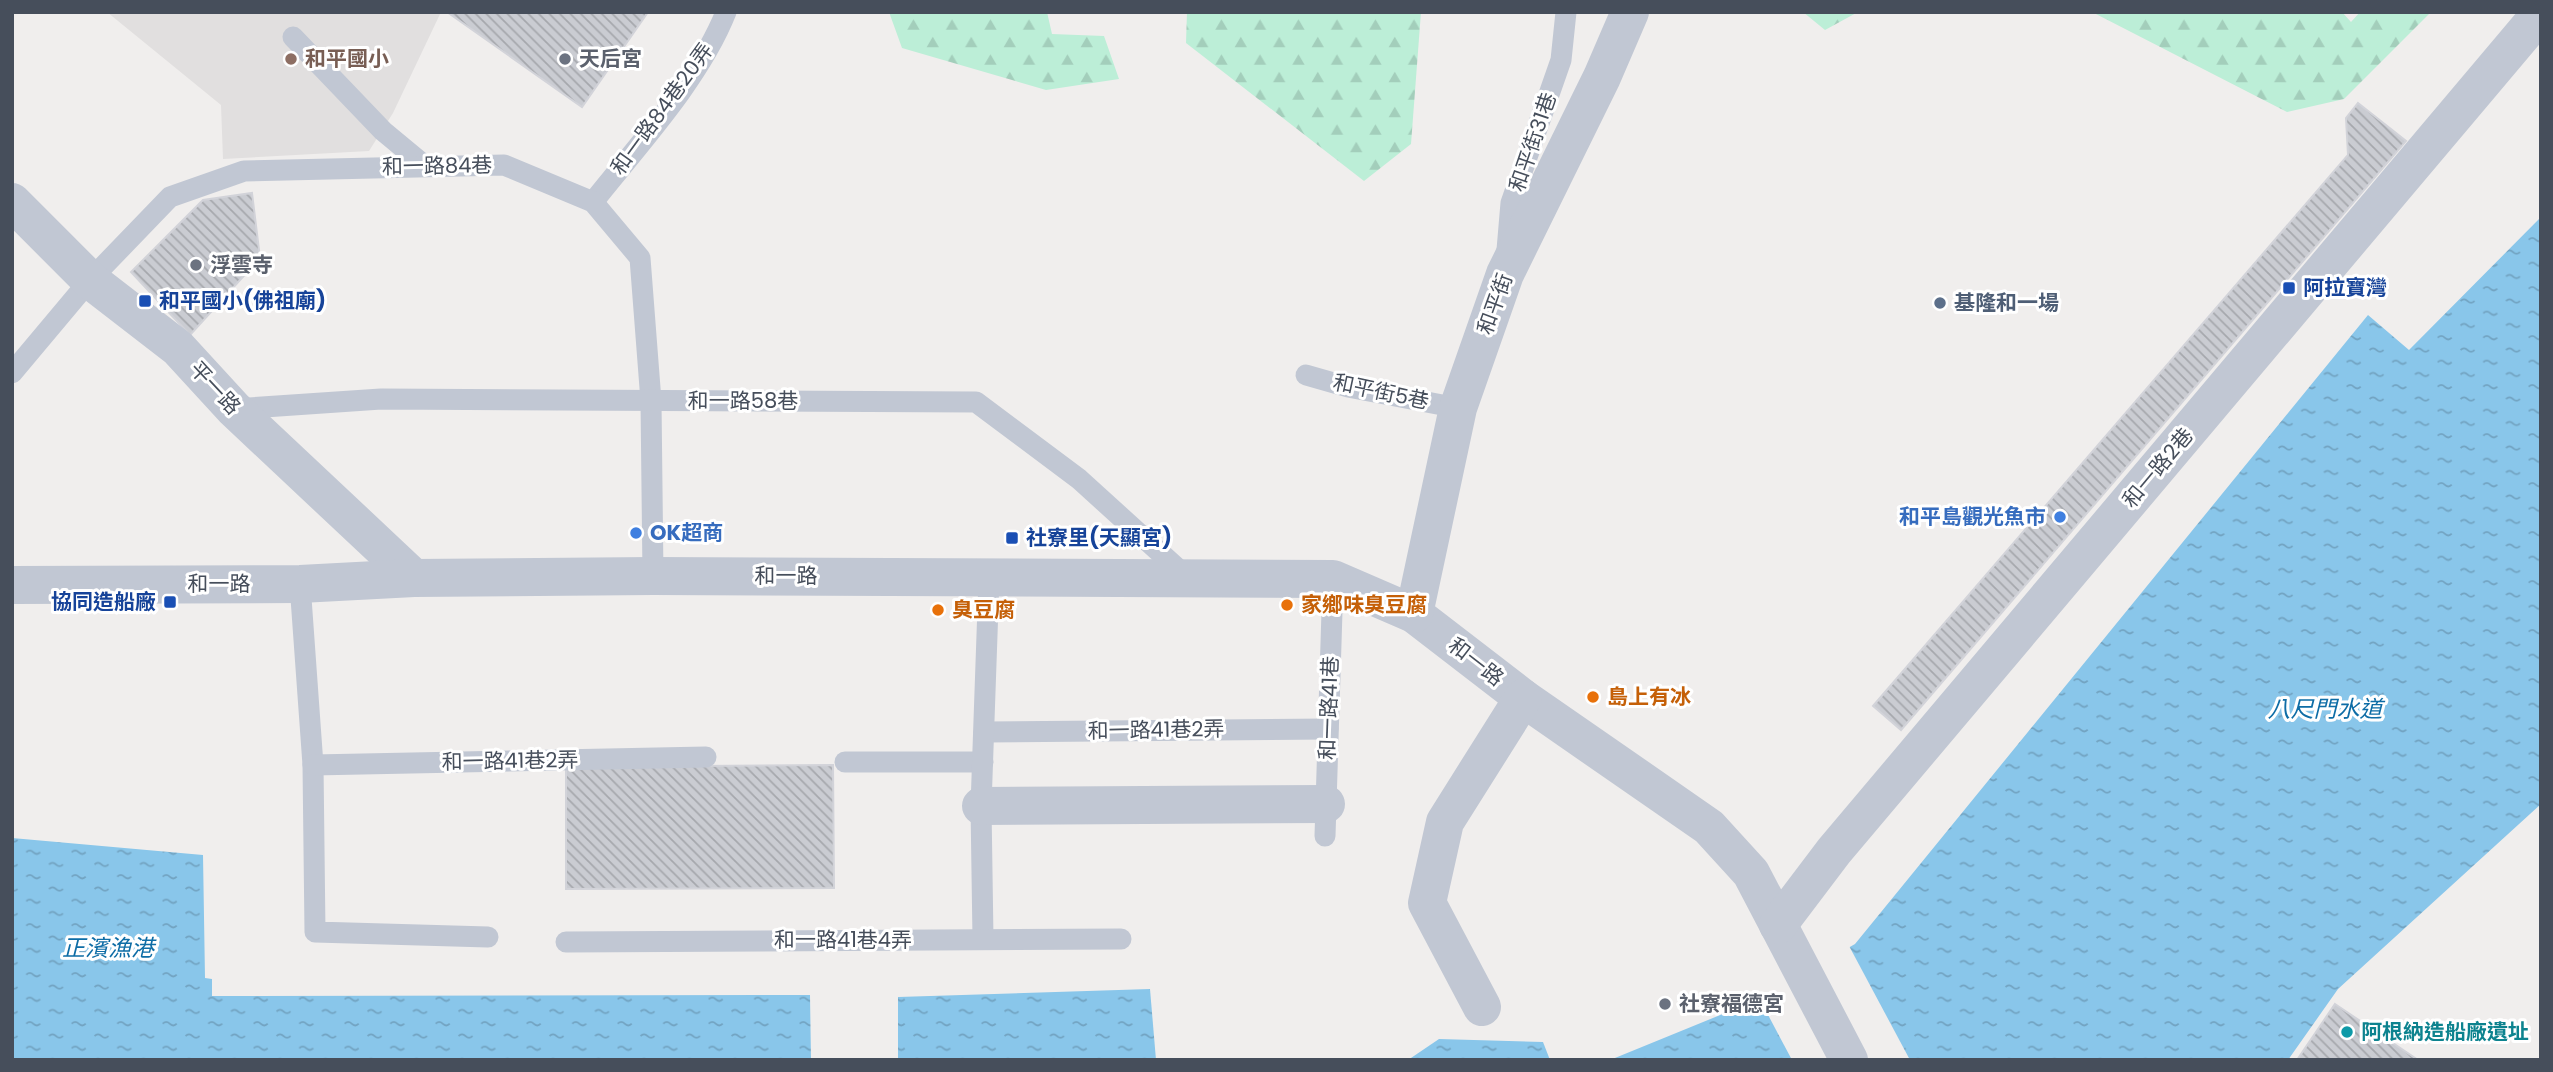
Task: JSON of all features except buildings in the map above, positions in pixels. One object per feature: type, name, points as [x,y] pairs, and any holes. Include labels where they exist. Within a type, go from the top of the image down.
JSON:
[{"type":"street","name":"和平街","points":[[1414,614],[1458,408],[1505,274],[1602,77],[1630,12]]},
{"type":"street","name":"和一路2巷","points":[[1783,934],[1843,841],[2541,13]]},
{"type":"street","name":"平一路","points":[[12,202],[90,279],[178,348],[234,409],[414,578]]},
{"type":"street","name":"和一路","points":[[12,584],[300,583],[414,578],[653,576],[1333,579],[1414,614],[1523,698],[1709,827],[1751,873],[1849,1060]]},
{"type":"street","name":"和一路","points":[[1482,1007],[1427,904],[1445,822],[1523,698]]},
{"type":"street","points":[[981,806],[1326,820]]},
{"type":"lane","name":"和一路84巷20弄","points":[[593,202],[688,80],[717,34],[726,12]]},
{"type":"lane","name":"和平街31巷","points":[[1505,274],[1511,203],[1561,60],[1566,12]]},
{"type":"lane","points":[[293,37],[383,131],[424,165]]},
{"type":"lane","name":"和一路84巷","points":[[12,373],[90,279],[170,197],[244,171],[504,165],[593,202],[639,258],[651,401],[653,576]]},
{"type":"lane","name":"和平街5巷","points":[[1306,375],[1348,387],[1458,408]]},
{"type":"lane","name":"和一路58巷","points":[[234,409],[381,399],[976,402],[1079,479],[1188,578]]},
{"type":"lane","points":[[983,939],[981,806],[989,578]]},
{"type":"lane","name":"和一路41巷","points":[[1326,820],[1333,579]]},
{"type":"lane","points":[[300,583],[313,765],[315,932],[488,937]]},
{"type":"lane","name":"和一路41巷2弄","points":[[984,732],[1328,729]]},
{"type":"lane","name":"和一路41巷2弄","points":[[313,765],[706,757]]},
{"type":"lane","points":[[845,762],[983,762]]},
{"type":"lane","name":"和一路41巷4弄","points":[[566,942],[1121,939]]},
{"type":"shaded area","name":"和平國小","points":[[107,12],[441,12],[393,113],[369,151],[223,159],[221,105]]},
{"type":"green space","points":[[889,12],[1047,12],[1052,34],[1104,36],[1119,79],[1046,90],[902,48]]},
{"type":"green space","points":[[1187,12],[1421,12],[1411,144],[1364,181],[1186,43]]},
{"type":"green space","points":[[1803,12],[1858,12],[1825,30]]},
{"type":"green space","points":[[2092,12],[2342,12],[2351,22],[2360,12],[2431,12],[2344,99],[2287,112]]},
{"type":"water","name":"八尺門水道","points":[[2541,217],[2541,804],[2338,989],[2288,1060],[1610,1060],[1757,1000],[1855,944],[2368,315],[2409,350]]},
{"type":"water","name":"正濱漁港","points":[[12,838],[203,855],[205,978],[212,979],[212,996],[810,995],[811,1060],[12,1060]]},
{"type":"water","points":[[1150,989],[1156,1060],[898,1060],[898,997]]},
{"type":"water","points":[[1439,1039],[1543,1042],[1550,1060],[1408,1060]]},
{"type":"pier","points":[[1848,944],[1910,1060],[1792,1060],[1758,996]]},
{"type":"place","name":"和平國小","points":[[291,59]]},
{"type":"place","name":"天后宮","points":[[565,59]]},
{"type":"place","name":"浮雲寺","points":[[196,265]]},
{"type":"place","name":"阿拉寶灣","points":[[2289,288]]},
{"type":"place","name":"和平國小(佛祖廟)","points":[[145,301]]},
{"type":"place","name":"基隆和一場","points":[[1940,303]]},
{"type":"place","name":"和平島觀光魚市","points":[[2060,517]]},
{"type":"place","name":"OK超商","points":[[636,533]]},
{"type":"place","name":"社寮里(天顯宮)","points":[[1012,538]]},
{"type":"place","name":"協同造船廠","points":[[170,602]]},
{"type":"place","name":"家鄉味臭豆腐","points":[[1287,605]]},
{"type":"place","name":"臭豆腐","points":[[938,610]]},
{"type":"place","name":"島上有冰","points":[[1593,697]]},
{"type":"place","name":"社寮福德宮","points":[[1665,1004]]},
{"type":"place","name":"阿根納造船廠遺址","points":[[2347,1032]]}]
